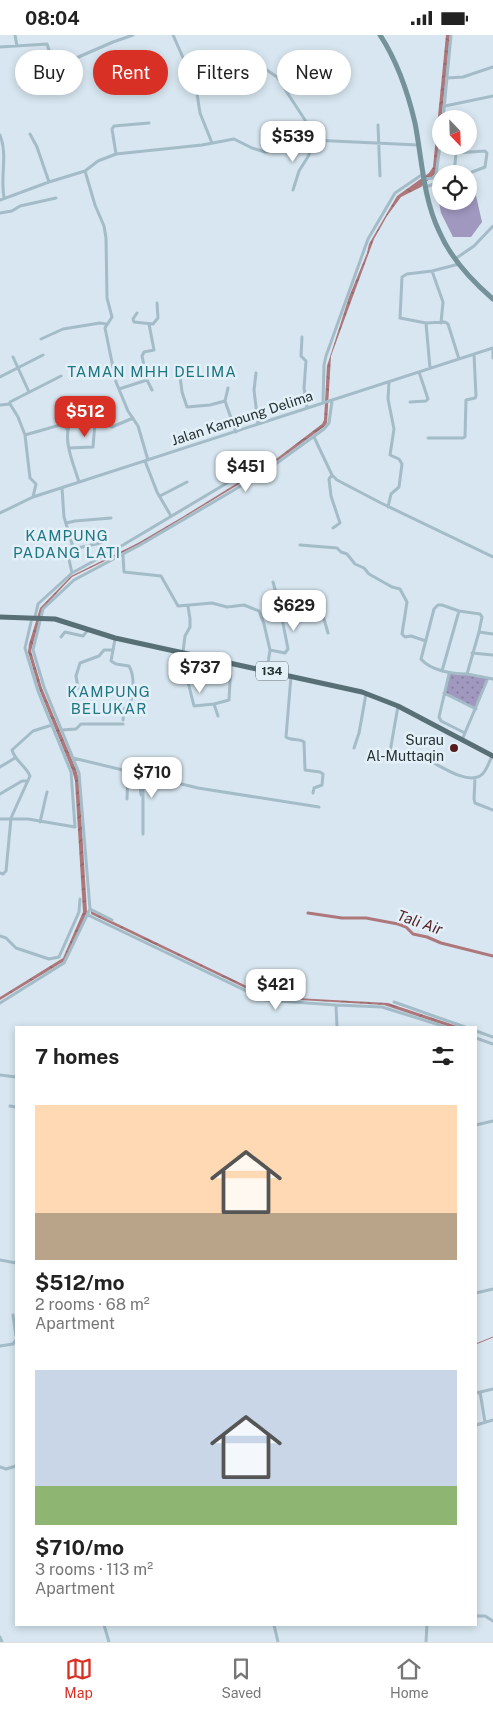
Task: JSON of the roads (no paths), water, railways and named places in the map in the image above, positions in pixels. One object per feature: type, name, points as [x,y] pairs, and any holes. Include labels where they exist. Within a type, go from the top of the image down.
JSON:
[{"type":"main road","name":"134","points":[[0,617],[55,619],[116,638],[366,693],[398,706],[493,756]]},
{"type":"street","points":[[15,35],[17,46]]},
{"type":"street","points":[[0,47],[47,43],[53,63],[60,65],[133,35]]},
{"type":"street","points":[[173,35],[196,87],[200,113],[212,143]]},
{"type":"street","points":[[380,35],[392,55],[405,89],[415,123],[423,177],[438,228],[456,259],[493,299]]},
{"type":"street","points":[[444,110],[451,35]]},
{"type":"street","points":[[447,78],[465,77],[493,67]]},
{"type":"street","points":[[267,70],[277,77],[305,120],[312,141],[309,155],[299,171],[293,190]]},
{"type":"street","points":[[444,106],[493,96]]},
{"type":"street","points":[[116,154],[113,135],[114,126],[148,123]]},
{"type":"street","points":[[378,125],[380,176]]},
{"type":"street","points":[[30,134],[37,147],[49,182]]},
{"type":"street","points":[[0,135],[4,150],[2,184],[4,197]]},
{"type":"street","points":[[0,200],[4,197],[85,171],[98,161],[116,154],[234,139],[265,152],[287,149],[312,141],[418,145]]},
{"type":"street","points":[[455,165],[456,153],[485,151],[487,153],[485,167],[477,170]]},
{"type":"street","points":[[324,403],[324,365],[326,356],[365,245],[395,193],[423,177],[433,178],[436,175],[439,155]]},
{"type":"street","points":[[85,171],[95,205],[104,225],[107,298],[112,312],[112,317],[106,324],[106,331],[115,377],[128,411],[138,426],[146,460],[160,497],[171,516]]},
{"type":"street","points":[[426,187],[432,185]]},
{"type":"street","points":[[0,213],[56,197]]},
{"type":"street","points":[[456,259],[474,246],[493,226]]},
{"type":"street","points":[[459,359],[450,326],[445,323],[426,323],[400,318],[401,279],[405,274],[432,271],[460,264]]},
{"type":"street","points":[[432,271],[442,302],[441,323]]},
{"type":"street","points":[[137,313],[133,319],[134,322],[149,324],[155,322],[158,318],[157,303]]},
{"type":"street","points":[[41,339],[63,329],[100,323],[106,324]]},
{"type":"street","points":[[426,323],[430,368]]},
{"type":"street","points":[[149,324],[154,350],[144,352],[142,356],[147,380],[152,390]]},
{"type":"street","points":[[302,337],[301,355],[306,361],[304,388],[307,408]]},
{"type":"street","points":[[493,348],[493,358]]},
{"type":"street","name":"Jalan Kampung Delima","points":[[0,513],[33,497],[493,348]]},
{"type":"street","points":[[428,438],[465,437],[466,401],[476,396],[474,354]]},
{"type":"street","points":[[0,377],[43,355]]},
{"type":"street","points":[[13,357],[29,392]]},
{"type":"street","points":[[179,367],[182,392],[187,407],[210,405],[226,401]]},
{"type":"street","points":[[410,402],[428,400],[419,372]]},
{"type":"street","points":[[256,373],[254,390],[258,424]]},
{"type":"street","points":[[10,405],[10,402],[61,376]]},
{"type":"street","points":[[119,389],[147,380]]},
{"type":"street","points":[[388,507],[391,494],[398,487],[402,464],[399,459],[390,455],[394,429],[388,399],[389,382]]},
{"type":"street","points":[[228,388],[226,401],[236,431]]},
{"type":"street","points":[[0,819],[11,818],[75,827],[71,772],[38,691],[25,648],[36,617],[46,605],[74,581],[123,555],[234,489],[277,463],[314,437],[328,425],[331,401]]},
{"type":"street","points":[[0,405],[10,405]]},
{"type":"street","points":[[10,405],[18,417],[25,435],[30,478],[36,485],[33,497]]},
{"type":"street","points":[[67,430],[71,425],[101,421],[112,427],[133,418]]},
{"type":"street","points":[[68,448],[93,447],[95,422]]},
{"type":"street","points":[[25,435],[60,425],[66,427],[68,448],[79,482]]},
{"type":"street","points":[[314,437],[332,475],[337,479],[388,507],[493,557]]},
{"type":"street","points":[[332,475],[329,479],[331,496],[340,523],[333,528]]},
{"type":"street","points":[[160,497],[187,482]]},
{"type":"street","points":[[0,1003],[64,963],[90,910],[80,773],[44,687],[33,650],[38,604],[72,573],[227,483]]},
{"type":"street","points":[[62,488],[64,517],[73,549]]},
{"type":"street","points":[[66,523],[111,518]]},
{"type":"street","points":[[72,573],[68,555],[73,549],[101,543]]},
{"type":"street","points":[[300,545],[336,548],[340,552],[348,554],[355,564],[363,567],[369,573],[392,587],[400,589],[407,601],[402,635],[426,641]]},
{"type":"street","points":[[123,555],[124,572],[161,576],[177,605],[188,606],[213,603],[227,607],[246,606],[257,609],[263,620],[270,650],[267,671]]},
{"type":"street","points":[[270,650],[284,653],[288,650],[273,582]]},
{"type":"street","points":[[280,608],[314,600],[320,605],[328,633]]},
{"type":"street","points":[[462,740],[491,679],[467,674],[448,674],[425,664],[421,659],[436,607],[442,605],[459,611],[480,614],[482,617],[467,674]]},
{"type":"street","points":[[183,652],[185,636],[190,627],[188,606]]},
{"type":"street","points":[[442,671],[459,611]]},
{"type":"street","points":[[72,633],[75,624]]},
{"type":"street","points":[[61,637],[64,632],[84,636],[88,629]]},
{"type":"street","points":[[478,632],[493,634]]},
{"type":"street","points":[[62,730],[76,729],[82,724],[123,722],[124,709],[130,705],[134,686],[131,668],[126,665],[113,663],[111,657],[116,638]]},
{"type":"street","points":[[78,689],[76,677],[80,663],[99,656],[104,650],[112,650]]},
{"type":"street","points":[[472,653],[493,655]]},
{"type":"street","points":[[188,682],[194,706],[229,700],[231,663]]},
{"type":"street","points":[[448,674],[439,714],[440,719],[465,733]]},
{"type":"street","points":[[291,675],[286,737],[303,741],[305,771],[323,774],[322,785],[314,788],[314,793]]},
{"type":"street","points":[[354,748],[359,733],[366,693]]},
{"type":"street","points":[[444,693],[476,709]]},
{"type":"street","points":[[214,704],[218,716]]},
{"type":"street","points":[[390,752],[398,706]]},
{"type":"street","points":[[0,873],[6,871],[11,818],[30,776],[27,770],[15,759],[13,750],[32,732],[52,725]]},
{"type":"street","points":[[428,760],[461,777],[475,777],[482,775],[493,756]]},
{"type":"street","points":[[73,758],[216,792],[319,807]]},
{"type":"street","points":[[0,767],[15,759]]},
{"type":"street","points":[[128,771],[128,799]]},
{"type":"street","points":[[136,773],[143,784],[143,834]]},
{"type":"street","points":[[475,777],[475,803],[493,810]]},
{"type":"street","points":[[0,794],[22,781],[27,781]]},
{"type":"street","points":[[128,785],[140,786],[141,795],[143,795]]},
{"type":"street","points":[[40,822],[47,792]]},
{"type":"street","points":[[59,957],[79,912],[80,899]]},
{"type":"street","points":[[90,910],[112,920]]},
{"type":"street","points":[[88,915],[265,1000],[382,1007],[443,1026]]},
{"type":"street","points":[[0,936],[6,938],[16,948],[50,959],[59,957]]},
{"type":"street","points":[[59,957],[64,963]]},
{"type":"street","points":[[394,1002],[462,1026]]},
{"type":"street","points":[[336,1005],[337,1026]]},
{"type":"street","points":[[477,1031],[493,1037]]},
{"type":"street","points":[[477,1038],[493,1044]]},
{"type":"street","points":[[0,1075],[15,1077]]},
{"type":"street","points":[[10,1106],[15,1107]]},
{"type":"street","points":[[477,1125],[493,1121]]},
{"type":"street","points":[[0,1260],[15,1263]]},
{"type":"street","points":[[477,1293],[493,1289]]},
{"type":"street","points":[[14,1315],[15,1326]]},
{"type":"street","points":[[0,1346],[13,1344],[15,1340]]},
{"type":"street","points":[[485,1422],[478,1392],[493,1389]]},
{"type":"street","points":[[477,1425],[493,1420]]},
{"type":"street","points":[[0,1467],[6,1469],[15,1466]]},
{"type":"street","points":[[477,1617],[485,1616],[493,1621]]},
{"type":"street","points":[[104,1626],[109,1642]]},
{"type":"street","points":[[274,1626],[278,1642]]},
{"type":"street","points":[[426,1626],[426,1642]]},
{"type":"street","points":[[0,1637],[2,1642]]},
{"type":"water","points":[[446,35],[450,35],[442,110],[439,110]]},
{"type":"water","points":[[434,155],[438,155],[437,165],[433,165]]},
{"type":"water","points":[[432,168],[432,177],[421,187],[401,197],[387,216],[374,239],[331,356],[327,423],[325,426],[276,462],[140,544],[72,577],[43,608],[31,651],[42,688],[79,780],[87,912],[66,960],[0,1000],[0,997],[63,958],[83,912],[75,781],[39,689],[28,652],[40,608],[71,576],[138,543],[184,516],[276,459],[322,424],[324,420],[327,366],[349,297],[369,244],[397,196],[429,173]]},
{"type":"water","points":[[91,911],[263,994],[296,998],[388,1003],[457,1026],[447,1026],[384,1005],[266,998],[91,914]]},
{"type":"waterway","name":"Tali Air","points":[[308,913],[342,918],[366,918],[398,924],[406,927],[413,934],[493,956]]},
{"type":"waterway","points":[[477,1344],[493,1337]]},
{"type":"place","name":"Surau Al-Muttaqin","points":[[454,748]]},
{"type":"district","name":"TAMAN MHH DELIMA","points":[[152,371]]},
{"type":"district","name":"KAMPUNG PADANG LATI","points":[[67,544]]},
{"type":"district","name":"KAMPUNG BELUKAR","points":[[109,700]]}]
